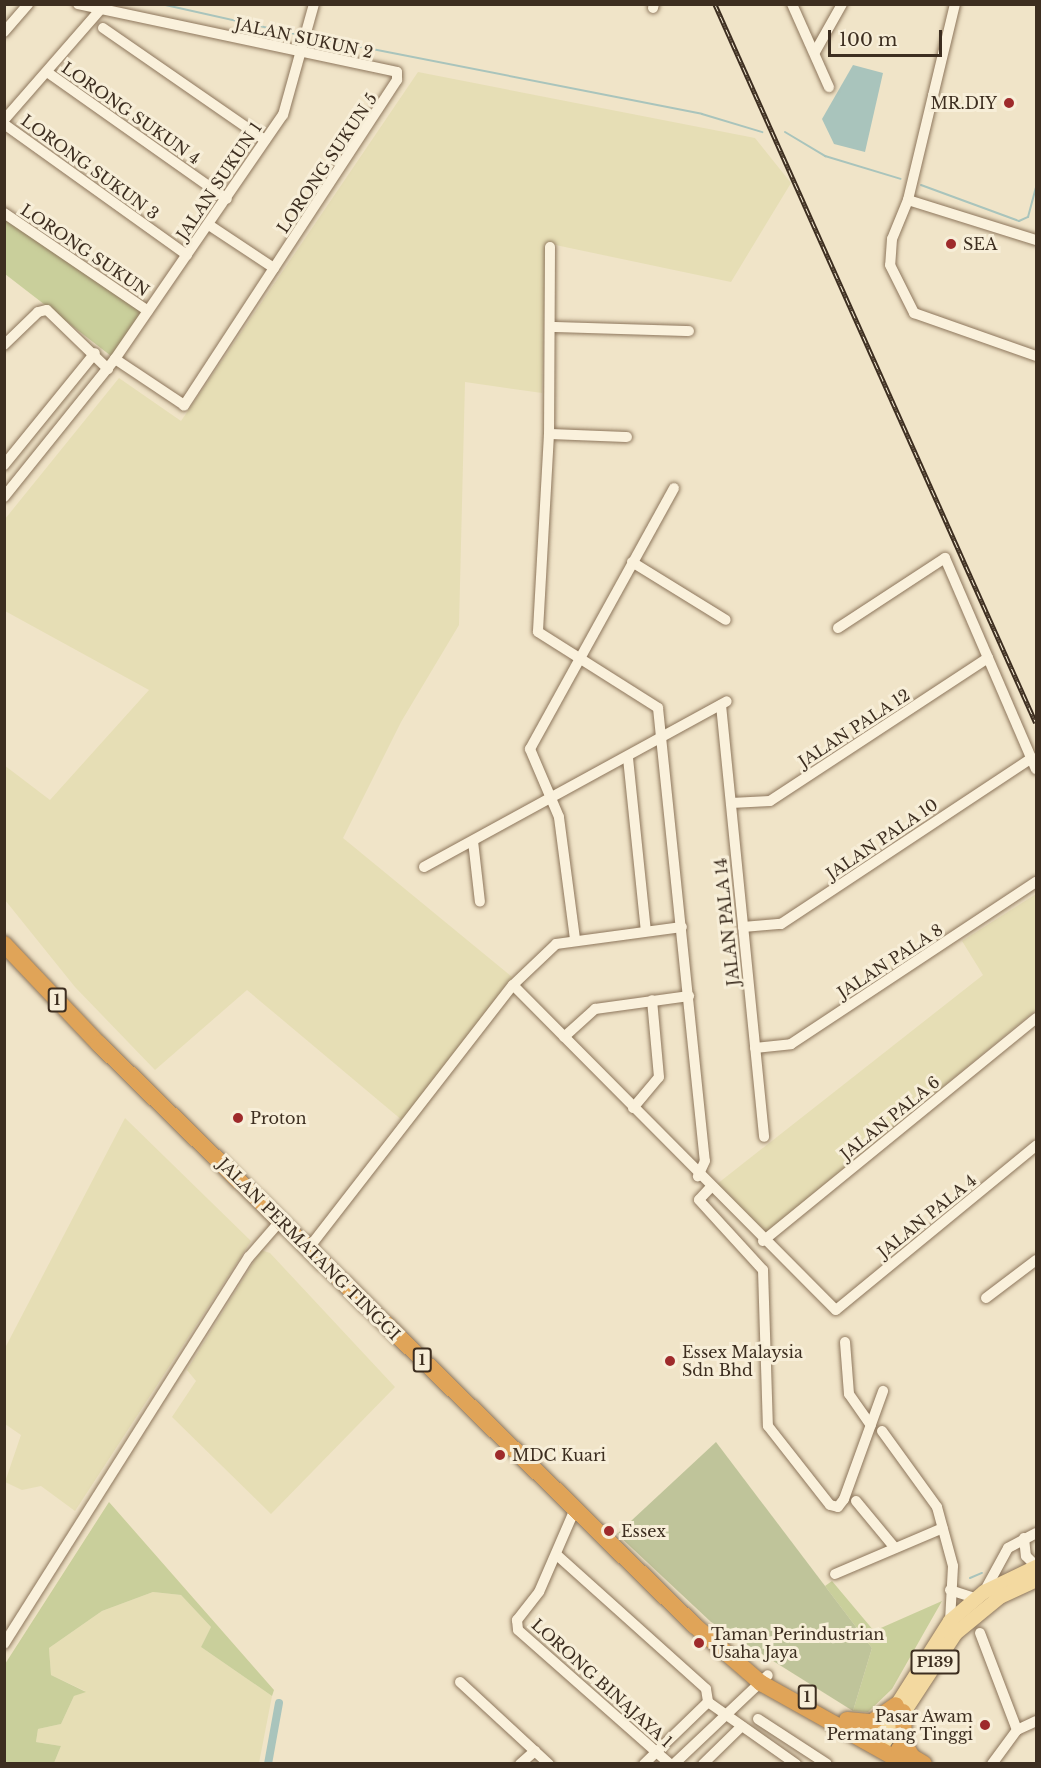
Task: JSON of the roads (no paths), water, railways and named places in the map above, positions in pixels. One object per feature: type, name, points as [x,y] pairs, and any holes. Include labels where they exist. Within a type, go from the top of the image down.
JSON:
[{"type":"highway","name":"JALAN PERMATANG TINGGI","points":[[4,944],[308,1249],[694,1625],[765,1679],[914,1761]]},
{"type":"highway","name":"JALAN PERMATANG TINGGI","points":[[765,1679],[847,1720],[878,1743]]},
{"type":"highway","points":[[847,1720],[872,1722],[899,1708],[904,1743],[914,1761]]},
{"type":"main road","name":"P139","points":[[878,1743],[950,1621],[979,1600],[1036,1566]]},
{"type":"main road","name":"P139","points":[[899,1708],[979,1600],[1036,1580]]},
{"type":"street","points":[[4,32],[28,4]]},
{"type":"street","name":"JALAN SUKUN 2","points":[[78,4],[397,72]]},
{"type":"street","name":"JALAN SUKUN 1","points":[[4,497],[108,369],[283,115],[303,53],[314,4]]},
{"type":"street","points":[[792,4],[829,87]]},
{"type":"street","points":[[815,52],[842,4]]},
{"type":"street","points":[[955,4],[908,200],[890,252],[908,306],[926,320],[1036,356]]},
{"type":"street","points":[[4,122],[100,10]]},
{"type":"street","points":[[103,28],[265,140]]},
{"type":"street","name":"LORONG SUKUN 4","points":[[47,72],[226,199]]},
{"type":"street","name":"LORONG SUKUN 5","points":[[115,359],[184,405],[395,90],[397,72]]},
{"type":"street","name":"LORONG SUKUN 3","points":[[4,122],[188,255]]},
{"type":"street","points":[[908,200],[1036,240]]},
{"type":"street","name":"LORONG SUKUN","points":[[4,213],[148,311]]},
{"type":"street","points":[[208,225],[274,268]]},
{"type":"street","points":[[550,247],[552,327],[549,434],[538,632],[658,708],[705,1161],[698,1176]]},
{"type":"street","points":[[4,345],[38,312],[47,310],[95,353],[108,369]]},
{"type":"street","points":[[552,327],[689,331]]},
{"type":"street","points":[[4,465],[95,353]]},
{"type":"street","points":[[549,434],[627,436]]},
{"type":"street","points":[[575,939],[559,817],[530,748],[674,488]]},
{"type":"street","points":[[838,628],[945,558],[1036,769]]},
{"type":"street","points":[[632,562],[726,620]]},
{"type":"street","name":"JALAN PALA 12","points":[[731,803],[770,801],[988,658]]},
{"type":"street","name":"JALAN PALA 14","points":[[662,738],[724,703],[731,803],[764,1137]]},
{"type":"street","points":[[424,867],[662,738]]},
{"type":"street","points":[[628,758],[646,931]]},
{"type":"street","name":"JALAN PALA 10","points":[[743,927],[781,924],[1032,758]]},
{"type":"street","points":[[473,841],[480,902]]},
{"type":"street","name":"JALAN PALA 8","points":[[755,1047],[791,1044],[1036,882]]},
{"type":"street","points":[[308,1249],[513,986],[560,941],[682,927]]},
{"type":"street","points":[[513,986],[763,1241]]},
{"type":"street","points":[[564,1037],[595,1009],[652,999],[689,996]]},
{"type":"street","points":[[633,1108],[659,1077],[652,999]]},
{"type":"street","name":"JALAN PALA 6","points":[[763,1241],[1036,1018]]},
{"type":"street","name":"JALAN PALA 4","points":[[763,1241],[836,1310],[1036,1146]]},
{"type":"street","points":[[710,1188],[699,1200],[763,1270],[768,1426],[830,1505],[838,1507],[844,1499],[883,1391]]},
{"type":"street","points":[[4,1644],[249,1257],[281,1220]]},
{"type":"street","points":[[986,1298],[1036,1260]]},
{"type":"street","points":[[845,1342],[849,1394],[871,1425]]},
{"type":"street","points":[[882,1431],[937,1507],[953,1566],[950,1621]]},
{"type":"street","points":[[856,1501],[896,1548]]},
{"type":"street","points":[[575,1509],[558,1556],[706,1689],[708,1702],[796,1764]]},
{"type":"street","points":[[835,1574],[943,1528]]},
{"type":"street","points":[[979,1600],[1002,1555],[1024,1538],[1036,1533]]},
{"type":"street","points":[[1024,1538],[1026,1556],[1036,1566]]},
{"type":"street","name":"LORONG BINAJAYA 1","points":[[558,1556],[516,1624],[672,1764]]},
{"type":"street","points":[[950,1590],[979,1600],[1036,1586]]},
{"type":"street","points":[[980,1633],[1017,1730]]},
{"type":"street","points":[[672,1764],[765,1679]]},
{"type":"street","points":[[460,1682],[549,1764]]},
{"type":"street","points":[[644,1764],[708,1702]]},
{"type":"street","points":[[758,1719],[827,1764]]},
{"type":"street","points":[[992,1764],[1017,1730],[1036,1721]]},
{"type":"street","points":[[703,1764],[742,1726]]},
{"type":"street","points":[[777,1751],[786,1739]]},
{"type":"street","points":[[520,1764],[535,1751]]},
{"type":"water","points":[[853,65],[883,73],[865,152],[834,144],[822,119]]},
{"type":"waterway","points":[[161,4],[300,35]]},
{"type":"waterway","points":[[321,39],[702,114],[762,132]]},
{"type":"waterway","points":[[785,132],[825,156],[901,179]]},
{"type":"waterway","points":[[921,185],[1019,221],[1028,217],[1036,188]]},
{"type":"waterway","points":[[970,1578],[982,1573]]},
{"type":"waterway","points":[[268,1764],[279,1703]]},
{"type":"railway","points":[[715,4],[1036,723]]},
{"type":"place","name":"MR.DIY","points":[[1009,103]]},
{"type":"place","name":"SEA","points":[[951,244]]},
{"type":"place","name":"Proton","points":[[238,1118]]},
{"type":"place","name":"Essex Malaysia Sdn Bhd","points":[[670,1361]]},
{"type":"place","name":"MDC Kuari","points":[[500,1455]]},
{"type":"place","name":"Essex","points":[[609,1531]]},
{"type":"place","name":"Taman Perindustrian Usaha Jaya","points":[[699,1643]]},
{"type":"place","name":"Pasar Awam Permatang Tinggi","points":[[985,1725]]}]
